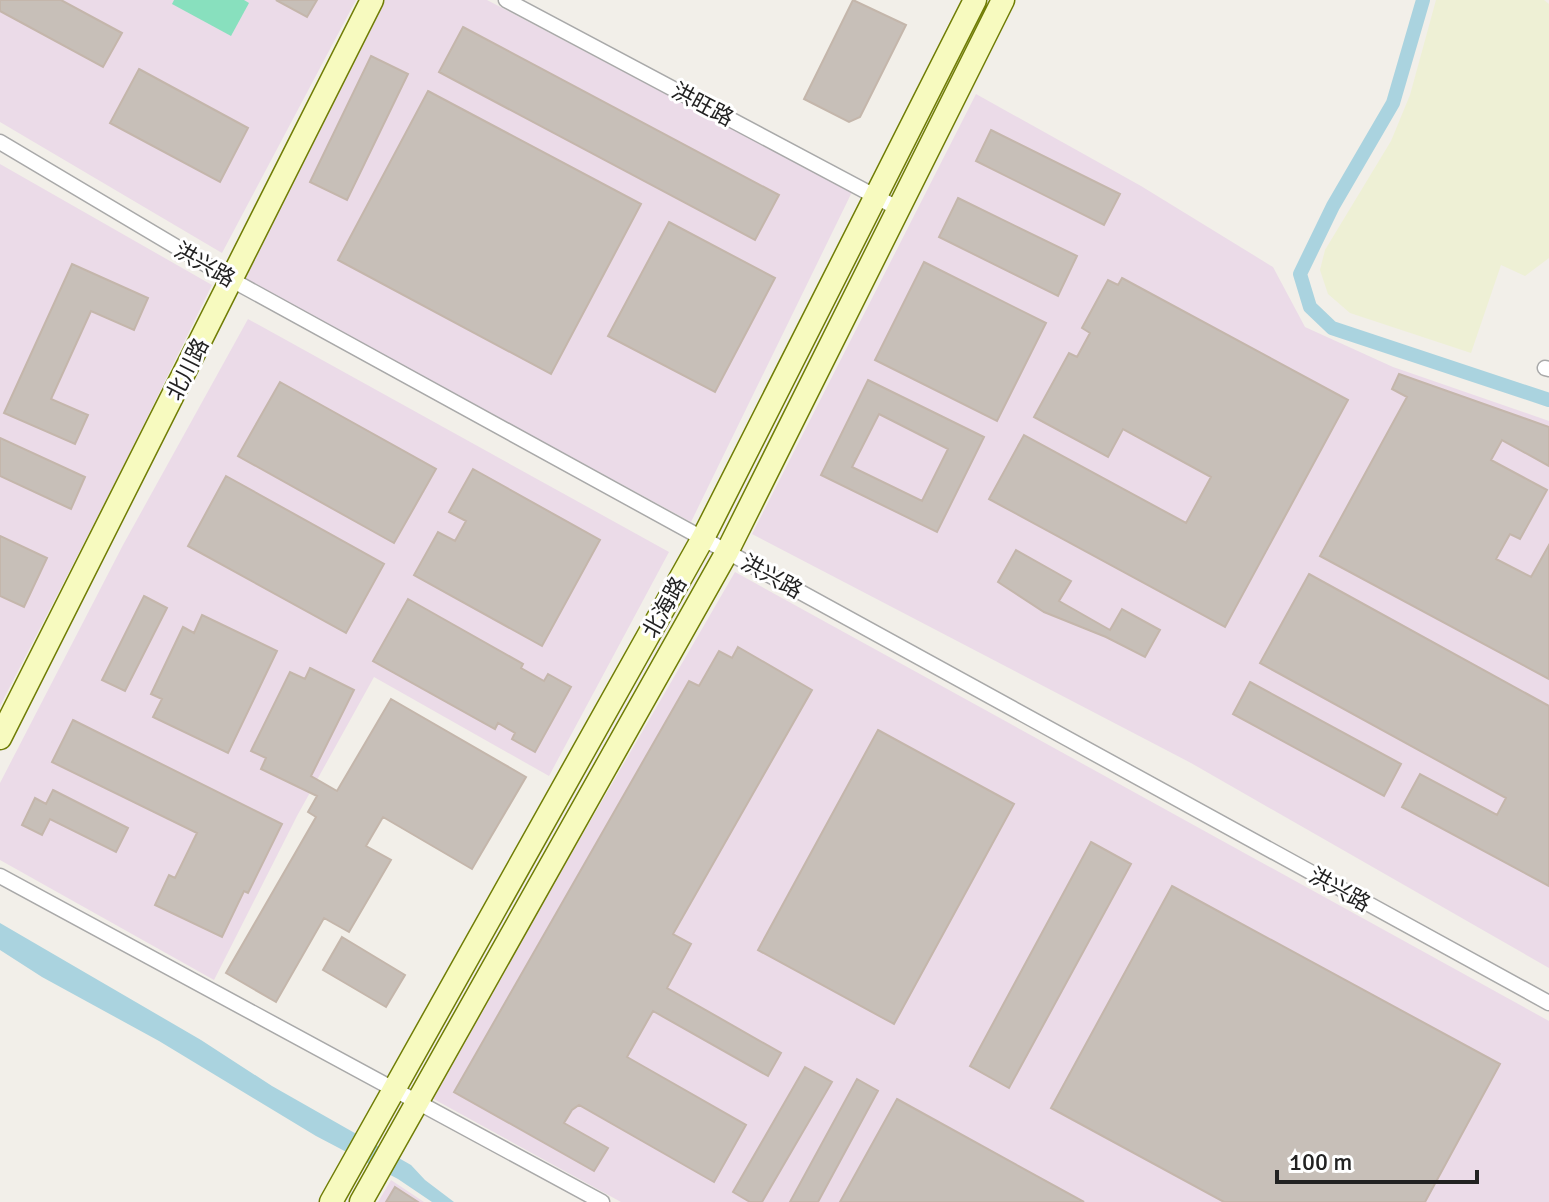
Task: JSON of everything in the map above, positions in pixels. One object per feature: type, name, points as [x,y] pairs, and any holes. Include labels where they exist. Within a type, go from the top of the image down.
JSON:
[{"type":"street","name":"北川路","points":[[0,738],[372,0]]},
{"type":"street","name":"洪旺路","points":[[506,0],[899,209]]},
{"type":"street","name":"北海路","points":[[331,1202],[703,538],[975,0]]},
{"type":"street","name":"北海路","points":[[361,1202],[727,552],[1003,0]]},
{"type":"street","name":"洪兴路","points":[[0,142],[232,280],[1549,1003]]},
{"type":"street","points":[[0,876],[602,1202]]},
{"type":"shaded area","points":[[0,0],[356,0],[222,253],[0,122]]},
{"type":"shaded area","points":[[380,0],[487,0],[852,192],[691,522],[244,279]]},
{"type":"shaded area","points":[[976,94],[1141,186],[1273,267],[1305,327],[1393,367],[1549,421],[1549,968],[1191,763],[752,534]]},
{"type":"shaded area","points":[[0,164],[212,285],[0,706]]},
{"type":"shaded area","points":[[248,319],[669,552],[549,776],[374,677],[297,816],[214,980],[0,860],[0,783],[123,545]]},
{"type":"shaded area","points":[[735,572],[1549,1021],[1549,1202],[621,1202],[430,1097]]},
{"type":"shaded area","points":[[391,1180],[424,1202],[378,1202]]},
{"type":"green space","points":[[174,0],[244,0],[249,3],[231,36],[172,4]]},
{"type":"green space","points":[[1436,0],[1544,0],[1549,4],[1549,258],[1525,276],[1501,265],[1471,353],[1350,313],[1328,294],[1320,270],[1325,250],[1391,141],[1410,95]]},
{"type":"water","points":[[0,923],[201,1040],[272,1086],[411,1165],[454,1202],[432,1202],[398,1179],[316,1136],[159,1041],[42,977],[0,950]]},
{"type":"building","points":[[0,0],[61,0],[122,33],[103,67],[0,11]]},
{"type":"building","points":[[276,0],[317,0],[307,17]]},
{"type":"building","points":[[853,0],[906,25],[860,117],[849,122],[804,99]]},
{"type":"building","points":[[463,27],[779,195],[755,240],[439,72]]},
{"type":"building","points":[[371,56],[408,74],[347,200],[310,182]]},
{"type":"building","points":[[139,69],[248,128],[220,182],[110,123]]},
{"type":"building","points":[[428,91],[641,204],[551,374],[338,260]]},
{"type":"building","points":[[991,130],[1120,194],[1104,225],[976,161]]},
{"type":"building","points":[[958,198],[1077,256],[1058,296],[939,237]]},
{"type":"building","points":[[669,222],[775,278],[715,392],[608,336]]},
{"type":"building","points":[[924,262],[1046,323],[997,421],[875,360]]},
{"type":"building","points":[[72,264],[148,298],[134,330],[91,311],[51,399],[88,415],[75,444],[4,413]]},
{"type":"building","points":[[1122,278],[1348,400],[1225,627],[989,499],[1024,435],[1186,523],[1211,477],[1123,429],[1108,457],[1034,417],[1069,353],[1077,357],[1090,333],[1082,328],[1108,280],[1118,285]]},
{"type":"building","points":[[1399,374],[1549,427],[1549,466],[1502,440],[1491,460],[1547,490],[1520,539],[1510,534],[1496,559],[1531,577],[1549,545],[1549,679],[1320,556],[1407,397],[1392,389]]},
{"type":"building","points":[[868,380],[984,437],[937,532],[821,475]],"holes":[[[879,414],[948,449],[922,501],[852,467]]]},
{"type":"building","points":[[280,382],[436,469],[394,543],[238,456]]},
{"type":"building","points":[[0,438],[85,477],[71,509],[0,476]]},
{"type":"building","points":[[473,469],[600,540],[542,646],[414,575],[438,532],[455,541],[466,521],[449,512]]},
{"type":"building","points":[[226,476],[384,564],[346,633],[188,546]]},
{"type":"building","points":[[0,536],[47,558],[24,607],[0,596]]},
{"type":"building","points":[[1016,550],[1071,581],[1059,601],[1110,630],[1122,609],[1160,630],[1145,657],[1044,612],[998,582]]},
{"type":"building","points":[[1309,574],[1549,706],[1549,886],[1402,807],[1420,774],[1497,815],[1506,798],[1260,663]]},
{"type":"building","points":[[144,596],[167,608],[125,691],[102,680]]},
{"type":"building","points":[[408,599],[523,664],[521,668],[544,681],[548,674],[571,687],[535,752],[512,739],[515,733],[498,723],[495,729],[373,661]]},
{"type":"building","points":[[202,615],[277,651],[228,753],[153,717],[162,699],[151,694],[183,627],[194,633]]},
{"type":"building","points":[[738,647],[812,690],[673,934],[691,944],[667,988],[781,1053],[768,1076],[653,1011],[627,1057],[746,1125],[714,1182],[579,1105],[564,1123],[608,1148],[594,1171],[454,1092],[689,681],[699,686],[719,651],[732,658]]},
{"type":"building","points":[[310,668],[354,690],[311,776],[337,791],[391,699],[526,777],[472,869],[383,817],[366,846],[391,860],[349,932],[324,918],[276,1002],[226,973],[316,817],[308,812],[317,796],[261,769],[266,758],[251,751],[290,672],[305,679]]},
{"type":"building","points":[[1250,682],[1401,764],[1384,796],[1233,714]]},
{"type":"building","points":[[73,720],[282,824],[222,937],[155,905],[169,875],[175,878],[197,833],[52,762]]},
{"type":"building","points":[[878,730],[1014,804],[894,1024],[758,950]]},
{"type":"building","points":[[53,790],[128,828],[116,852],[50,819],[42,835],[22,825],[35,798],[46,804]]},
{"type":"building","points":[[1091,842],[1131,864],[1009,1088],[970,1066]]},
{"type":"building","points":[[1172,886],[1500,1064],[1425,1202],[1224,1202],[1051,1108]]},
{"type":"building","points":[[342,937],[405,975],[386,1007],[323,970]]},
{"type":"building","points":[[805,1067],[832,1082],[762,1202],[750,1202],[733,1192]]},
{"type":"building","points":[[857,1079],[878,1091],[818,1202],[790,1202]]},
{"type":"building","points":[[897,1099],[1084,1202],[840,1202]]},
{"type":"building","points":[[395,1187],[418,1202],[386,1202]]},
{"type":"waterway","points":[[1423,0],[1393,103],[1333,206],[1300,274],[1310,307],[1332,328],[1549,400]]}]
